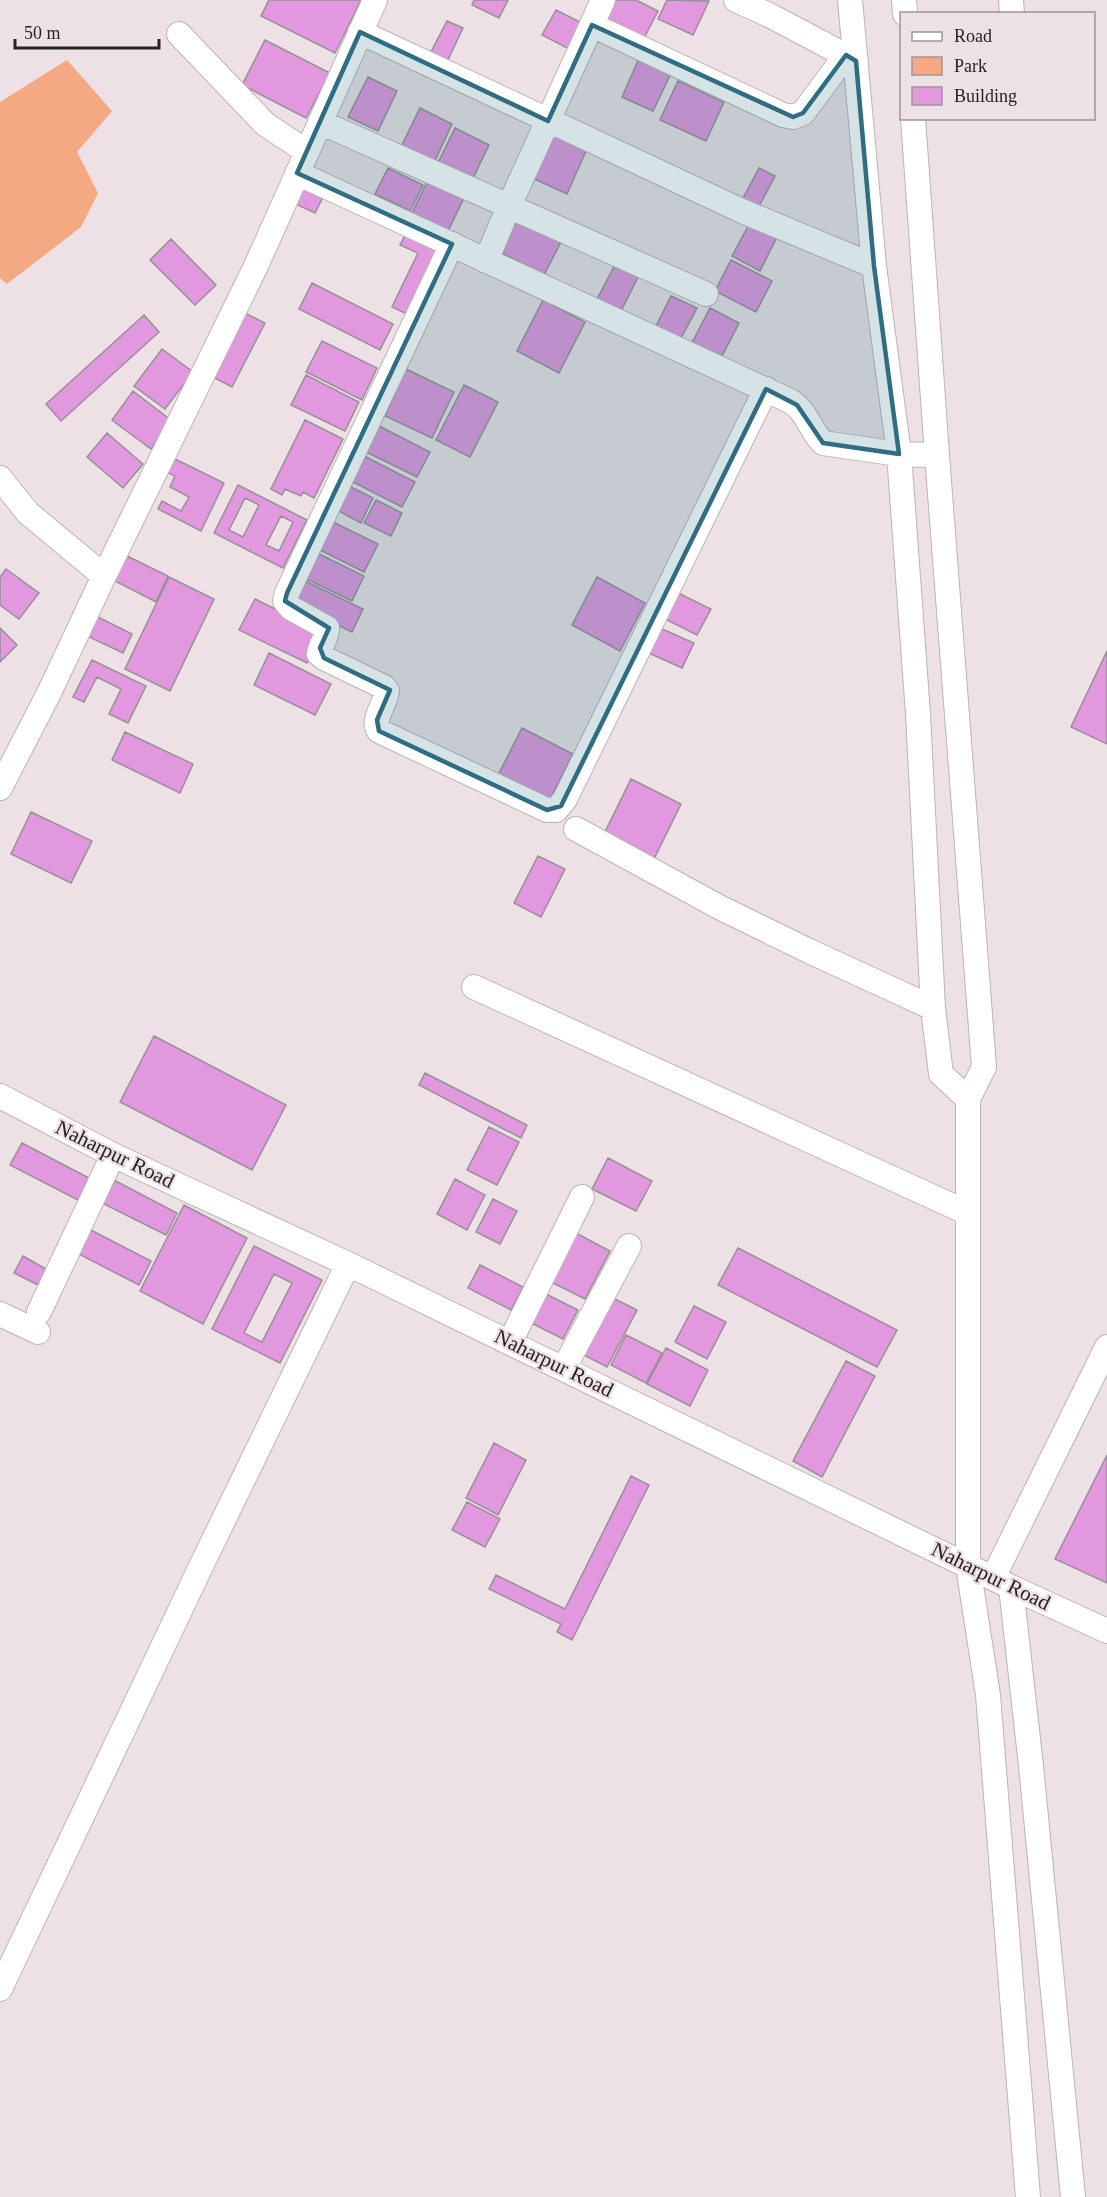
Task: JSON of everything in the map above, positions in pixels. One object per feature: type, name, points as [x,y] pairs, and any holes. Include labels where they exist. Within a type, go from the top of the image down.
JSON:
[{"type":"street","points":[[0,788],[49,693],[256,266],[375,0]]},
{"type":"street","points":[[486,261],[603,0]]},
{"type":"street","points":[[736,0],[851,58]]},
{"type":"street","points":[[850,0],[851,58],[874,266],[899,454],[918,714],[933,1008],[941,1074],[968,1099]]},
{"type":"street","points":[[592,25],[783,115],[793,117],[802,113],[851,58]]},
{"type":"street","points":[[360,32],[742,211],[874,266]]},
{"type":"street","points":[[179,34],[302,162],[486,261],[797,405],[823,443],[899,454],[937,455]]},
{"type":"street","points":[[914,120],[937,455],[984,1067],[968,1099],[968,1566],[988,1695],[1028,2197]]},
{"type":"street","points":[[320,122],[706,294]]},
{"type":"street","points":[[452,244],[285,601],[291,608],[327,628],[320,648],[320,654],[324,658],[384,687],[387,691],[387,698],[376,720],[379,731],[547,810],[556,810],[565,799],[766,389]]},
{"type":"street","points":[[0,478],[28,513],[104,576]]},
{"type":"street","points":[[576,829],[719,907],[808,951],[933,1008]]},
{"type":"street","points":[[474,987],[968,1213]]},
{"type":"street","name":"Naharpur Road","points":[[0,1096],[112,1155],[348,1264],[968,1566],[1107,1631]]},
{"type":"street","points":[[0,1314],[38,1322],[112,1155]]},
{"type":"street","points":[[510,1342],[582,1197]]},
{"type":"street","points":[[564,1368],[629,1246]]},
{"type":"street","points":[[0,1989],[208,1550],[348,1264]]},
{"type":"street","points":[[1073,2197],[1031,1766],[1002,1582],[1107,1347]]},
{"type":"highlighted area","points":[[592,25],[793,117],[803,113],[846,55],[856,61],[874,266],[899,454],[823,443],[797,405],[766,389],[561,806],[547,810],[379,731],[377,720],[390,690],[324,658],[320,648],[329,628],[285,601],[452,244],[297,173],[360,32],[548,121]]},
{"type":"green space","points":[[67,60],[112,111],[77,152],[98,193],[81,227],[7,284],[0,278],[0,102]]},
{"type":"building","points":[[269,0],[361,0],[335,53],[261,16]]},
{"type":"building","points":[[474,0],[508,0],[499,18],[472,5]]},
{"type":"building","points":[[610,0],[636,0],[658,11],[641,44],[599,22]]},
{"type":"building","points":[[667,0],[709,1],[693,35],[658,19]]},
{"type":"building","points":[[556,10],[588,26],[575,52],[542,35]]},
{"type":"building","points":[[447,21],[463,28],[447,62],[430,54]]},
{"type":"building","points":[[265,40],[330,73],[306,118],[242,85]]},
{"type":"building","points":[[640,56],[672,71],[653,111],[622,97]]},
{"type":"building","points":[[368,77],[397,91],[378,131],[348,117]]},
{"type":"building","points":[[678,81],[724,102],[706,141],[660,120]]},
{"type":"building","points":[[420,108],[452,124],[434,163],[401,147]]},
{"type":"building","points":[[455,128],[489,145],[472,180],[438,163]]},
{"type":"building","points":[[554,129],[586,151],[567,194],[532,178]]},
{"type":"building","points":[[388,168],[423,185],[410,211],[375,194]]},
{"type":"building","points":[[759,168],[775,176],[756,212],[740,204]]},
{"type":"building","points":[[299,175],[327,189],[315,213],[287,200]]},
{"type":"building","points":[[428,180],[464,198],[446,235],[410,217]]},
{"type":"building","points":[[518,215],[563,238],[544,275],[500,252]]},
{"type":"building","points":[[753,217],[780,231],[760,271],[732,256]]},
{"type":"building","points":[[408,229],[442,245],[409,315],[392,307],[418,253],[400,245]]},
{"type":"building","points":[[171,239],[216,285],[195,305],[150,260]]},
{"type":"building","points":[[731,260],[772,281],[756,312],[715,291]]},
{"type":"building","points":[[615,265],[638,277],[621,311],[597,299]]},
{"type":"building","points":[[312,283],[393,324],[380,350],[299,309]]},
{"type":"building","points":[[671,296],[697,308],[680,340],[655,328]]},
{"type":"building","points":[[543,300],[585,322],[559,373],[517,351]]},
{"type":"building","points":[[710,308],[739,323],[721,358],[692,343]]},
{"type":"building","points":[[239,310],[265,323],[232,387],[207,374]]},
{"type":"building","points":[[144,315],[159,332],[61,421],[46,404]]},
{"type":"building","points":[[322,341],[377,368],[362,400],[306,372]]},
{"type":"building","points":[[162,349],[193,372],[165,409],[134,386]]},
{"type":"building","points":[[406,369],[454,392],[432,438],[385,416]]},
{"type":"building","points":[[306,375],[359,402],[345,431],[291,405]]},
{"type":"building","points":[[464,385],[498,402],[470,457],[436,440]]},
{"type":"building","points":[[133,391],[172,421],[151,449],[112,420]]},
{"type":"building","points":[[305,420],[343,439],[314,498],[303,492],[301,496],[285,489],[282,495],[271,489]]},
{"type":"building","points":[[377,425],[430,452],[417,477],[364,451]]},
{"type":"building","points":[[107,433],[143,464],[123,488],[87,457]]},
{"type":"building","points":[[364,456],[415,482],[402,507],[351,481]]},
{"type":"building","points":[[171,457],[224,483],[201,531],[158,509],[162,501],[181,511],[189,497],[170,487],[175,476],[164,471]]},
{"type":"building","points":[[238,485],[307,520],[283,568],[214,533]],"holes":[[[245,498],[259,505],[243,537],[229,530]],[[281,516],[293,522],[279,551],[266,545]]]},
{"type":"building","points":[[347,485],[373,498],[361,523],[335,509]]},
{"type":"building","points":[[376,500],[402,513],[391,536],[364,523]]},
{"type":"building","points":[[331,521],[378,544],[364,572],[318,549]]},
{"type":"building","points":[[315,552],[364,576],[352,601],[302,577]]},
{"type":"building","points":[[121,553],[168,576],[156,602],[109,578]]},
{"type":"building","points":[[6,569],[39,593],[19,619],[0,605],[0,577]]},
{"type":"building","points":[[169,577],[214,599],[170,691],[125,669]]},
{"type":"building","points":[[597,577],[645,603],[620,651],[572,625]]},
{"type":"building","points":[[301,579],[363,609],[352,632],[290,602]]},
{"type":"building","points":[[678,593],[711,609],[697,635],[665,619]]},
{"type":"building","points":[[255,599],[322,632],[307,663],[239,630]]},
{"type":"building","points":[[96,616],[132,634],[123,653],[87,636]]},
{"type":"building","points":[[0,628],[17,645],[0,662]]},
{"type":"building","points":[[660,628],[694,643],[682,668],[649,653]]},
{"type":"building","points":[[1107,651],[1107,744],[1071,727]]},
{"type":"building","points":[[269,653],[331,684],[315,715],[254,685]]},
{"type":"building","points":[[92,660],[146,686],[128,723],[109,714],[121,689],[97,677],[84,702],[73,697]]},
{"type":"building","points":[[522,728],[573,754],[546,807],[495,781]]},
{"type":"building","points":[[125,732],[193,764],[180,793],[112,760]]},
{"type":"building","points":[[631,779],[681,804],[654,859],[604,834]]},
{"type":"building","points":[[31,812],[92,841],[71,883],[11,854]]},
{"type":"building","points":[[538,856],[565,869],[541,917],[514,903]]},
{"type":"building","points":[[154,1036],[286,1105],[252,1170],[120,1102]]},
{"type":"building","points":[[425,1073],[527,1125],[521,1138],[419,1085]]},
{"type":"building","points":[[489,1127],[519,1142],[497,1185],[467,1170]]},
{"type":"building","points":[[22,1143],[89,1178],[78,1200],[10,1165]]},
{"type":"building","points":[[608,1158],[652,1181],[636,1211],[592,1189]]},
{"type":"building","points":[[108,1177],[177,1213],[166,1235],[96,1200]]},
{"type":"building","points":[[455,1179],[485,1195],[467,1230],[437,1214]]},
{"type":"building","points":[[493,1199],[517,1211],[500,1244],[476,1232]]},
{"type":"building","points":[[184,1205],[247,1238],[203,1324],[140,1291]]},
{"type":"building","points":[[85,1227],[151,1261],[139,1285],[73,1251]]},
{"type":"building","points":[[572,1231],[610,1251],[585,1299],[547,1280]]},
{"type":"building","points":[[254,1246],[322,1280],[280,1363],[212,1329]],"holes":[[[274,1274],[292,1283],[262,1342],[244,1333]]]},
{"type":"building","points":[[738,1248],[897,1330],[877,1367],[718,1285]]},
{"type":"building","points":[[23,1256],[46,1269],[38,1285],[14,1273]]},
{"type":"building","points":[[480,1265],[523,1287],[511,1310],[468,1288]]},
{"type":"building","points":[[542,1292],[578,1310],[563,1339],[527,1321]]},
{"type":"building","points":[[605,1294],[637,1310],[607,1367],[576,1351]]},
{"type":"building","points":[[694,1306],[726,1322],[707,1359],[675,1342]]},
{"type":"building","points":[[626,1335],[662,1353],[646,1383],[611,1365]]},
{"type":"building","points":[[666,1348],[708,1370],[690,1406],[647,1384]]},
{"type":"building","points":[[846,1361],[875,1376],[822,1477],[793,1461]]},
{"type":"building","points":[[494,1443],[526,1460],[498,1515],[466,1498]]},
{"type":"building","points":[[1107,1455],[1107,1583],[1055,1559]]},
{"type":"building","points":[[631,1476],[649,1485],[572,1640],[557,1632],[561,1624],[489,1589],[496,1575],[565,1609]]},
{"type":"building","points":[[467,1502],[500,1519],[485,1547],[452,1530]]}]
